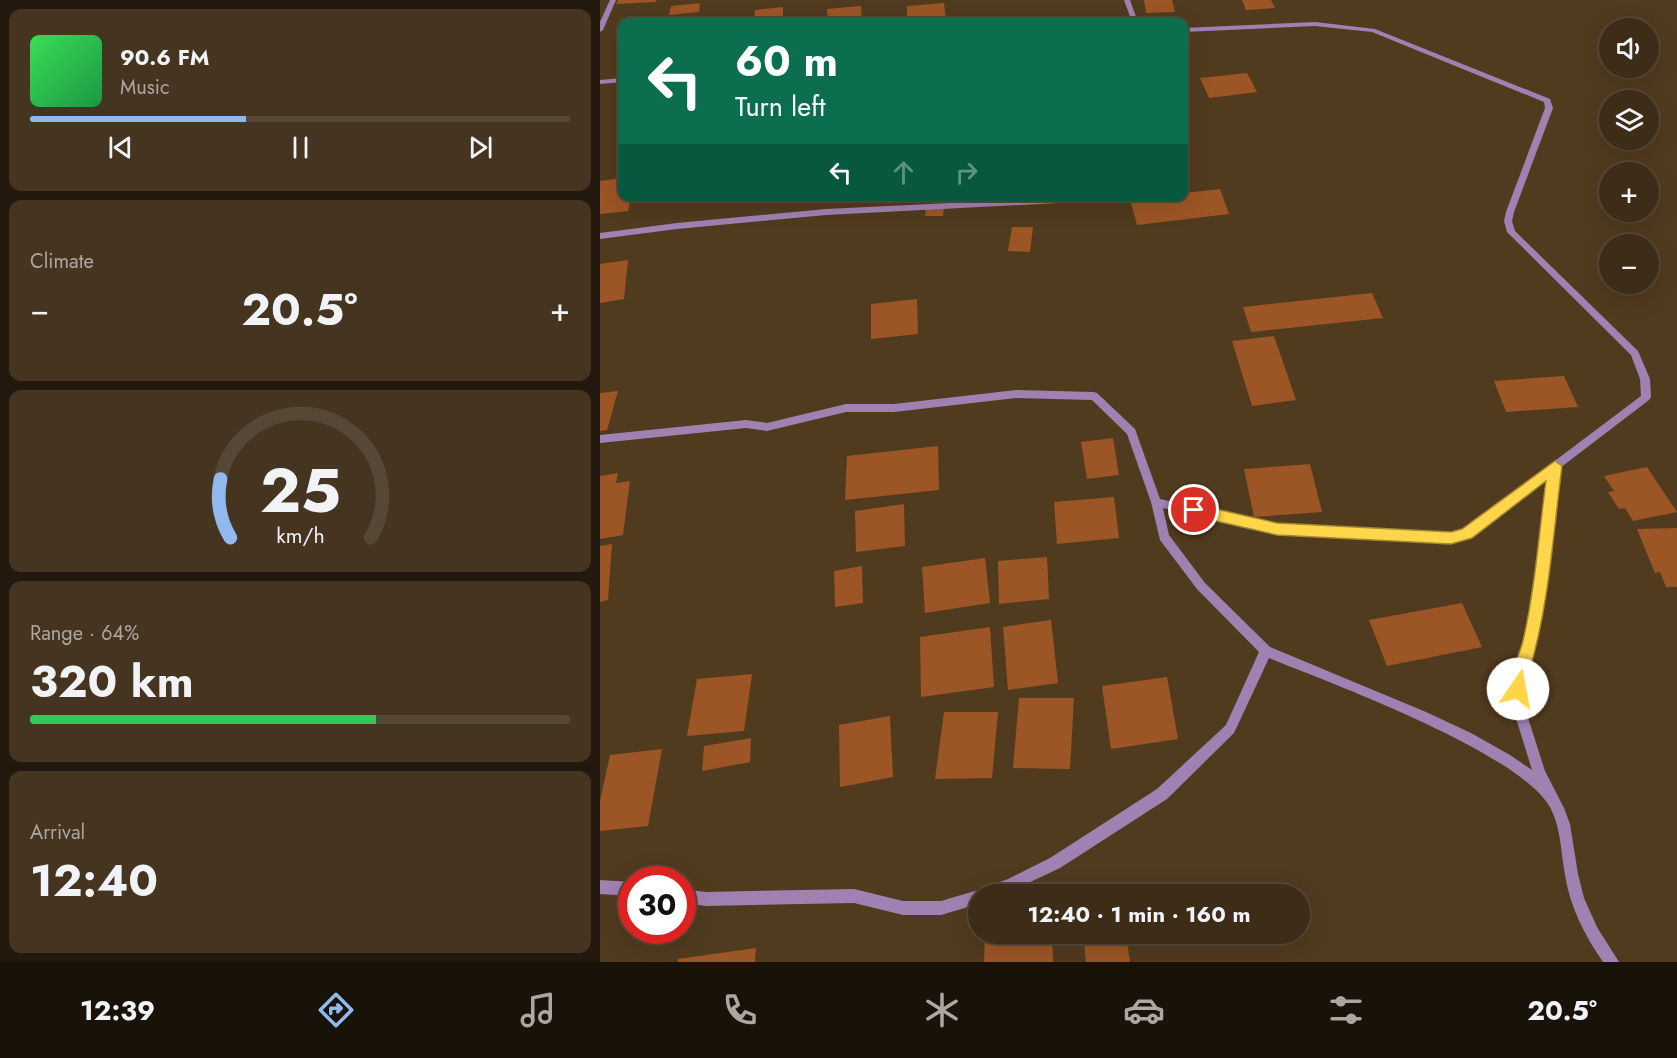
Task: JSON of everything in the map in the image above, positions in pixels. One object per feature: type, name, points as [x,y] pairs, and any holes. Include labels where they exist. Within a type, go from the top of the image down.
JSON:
[{"type":"street","points":[[600,30],[613,0]]},
{"type":"street","points":[[1127,0],[1134,18]]},
{"type":"street","points":[[1156,502],[1277,529],[1451,538],[1467,533],[1646,397],[1645,379],[1635,353],[1511,232],[1508,221],[1510,212],[1549,108],[1547,101],[1373,30],[1315,24],[1188,30]]},
{"type":"street","points":[[600,82],[618,80]]},
{"type":"street","points":[[600,236],[677,226],[826,212],[1056,201]]},
{"type":"street","points":[[600,439],[746,424],[767,427],[846,408],[894,408],[1016,394],[1094,396],[1131,432],[1156,502],[1164,537],[1201,586],[1266,651],[1474,740],[1528,775],[1554,800]]},
{"type":"street","points":[[1555,466],[1531,641],[1519,676],[1517,702],[1539,772],[1554,800],[1568,845],[1577,898],[1601,948],[1612,962]]},
{"type":"street","points":[[1013,884],[1055,863],[1162,794],[1230,729],[1266,651]]},
{"type":"street","points":[[600,887],[618,888]]},
{"type":"street","points":[[696,898],[854,896],[903,908],[941,908],[968,900]]},
{"type":"building","points":[[618,0],[656,0],[656,2],[616,4]]},
{"type":"building","points":[[1144,0],[1172,0],[1175,12],[1146,13]]},
{"type":"building","points":[[1242,0],[1271,0],[1275,8],[1246,10]]},
{"type":"building","points":[[700,3],[699,12],[669,15],[671,6]]},
{"type":"building","points":[[944,3],[946,18],[907,18],[907,6]]},
{"type":"building","points":[[861,6],[862,18],[828,18],[827,9]]},
{"type":"building","points":[[783,7],[783,18],[754,18],[755,10]]},
{"type":"building","points":[[1247,73],[1257,92],[1209,98],[1200,78]]},
{"type":"building","points":[[618,179],[618,201],[630,201],[628,211],[600,214],[600,181]]},
{"type":"building","points":[[1220,189],[1229,214],[1137,225],[1131,201],[1188,201],[1188,193]]},
{"type":"building","points":[[926,209],[944,209],[943,216],[925,216]]},
{"type":"building","points":[[1012,227],[1033,227],[1030,252],[1008,251]]},
{"type":"building","points":[[628,260],[624,299],[600,303],[600,264]]},
{"type":"building","points":[[1372,293],[1383,318],[1251,332],[1243,307]]},
{"type":"building","points":[[917,299],[918,334],[871,339],[871,304]]},
{"type":"building","points":[[1274,336],[1296,400],[1252,406],[1232,341]]},
{"type":"building","points":[[1564,376],[1578,407],[1506,412],[1494,381]]},
{"type":"building","points":[[618,391],[607,430],[600,431],[600,393]]},
{"type":"building","points":[[1113,438],[1119,475],[1087,479],[1081,442]]},
{"type":"building","points":[[938,446],[939,490],[845,500],[847,456]]},
{"type":"building","points":[[1310,464],[1322,512],[1254,517],[1244,469]]},
{"type":"building","points":[[1647,467],[1677,512],[1633,521],[1625,508],[1619,509],[1608,492],[1614,491],[1604,476]]},
{"type":"building","points":[[618,473],[616,483],[630,481],[623,535],[600,539],[600,476]]},
{"type":"building","points":[[1114,497],[1119,538],[1057,544],[1054,502]]},
{"type":"building","points":[[904,504],[905,546],[856,552],[855,511]]},
{"type":"building","points":[[1677,528],[1677,587],[1666,587],[1660,572],[1655,573],[1637,529]]},
{"type":"building","points":[[612,544],[608,600],[600,602],[600,546]]},
{"type":"building","points":[[1047,557],[1049,599],[999,604],[998,561]]},
{"type":"building","points":[[985,558],[990,603],[925,613],[922,567]]},
{"type":"building","points":[[862,566],[863,603],[835,607],[834,571]]},
{"type":"building","points":[[1462,603],[1482,647],[1387,666],[1369,620]]},
{"type":"building","points":[[1051,620],[1058,683],[1008,690],[1003,627]]},
{"type":"building","points":[[990,627],[994,687],[921,697],[920,637]]},
{"type":"building","points":[[752,674],[744,731],[687,736],[697,679]]},
{"type":"building","points":[[1167,677],[1178,739],[1111,749],[1102,686]]},
{"type":"building","points":[[1019,698],[1074,698],[1070,769],[1013,768]]},
{"type":"building","points":[[944,712],[998,712],[992,778],[935,779]]},
{"type":"building","points":[[890,716],[893,777],[840,787],[839,725]]},
{"type":"building","points":[[751,738],[750,762],[702,771],[704,746]]},
{"type":"building","points":[[662,749],[648,826],[600,831],[600,801],[610,755]]},
{"type":"building","points":[[985,944],[1052,944],[1053,962],[984,962]]},
{"type":"building","points":[[1084,944],[1128,944],[1130,962],[1086,962]]},
{"type":"building","points":[[756,948],[755,962],[678,962],[678,959]]},
{"type":"route","points":[[1194,510],[1277,529],[1451,538],[1467,533],[1555,466],[1531,641],[1519,676],[1518,689]]}]
